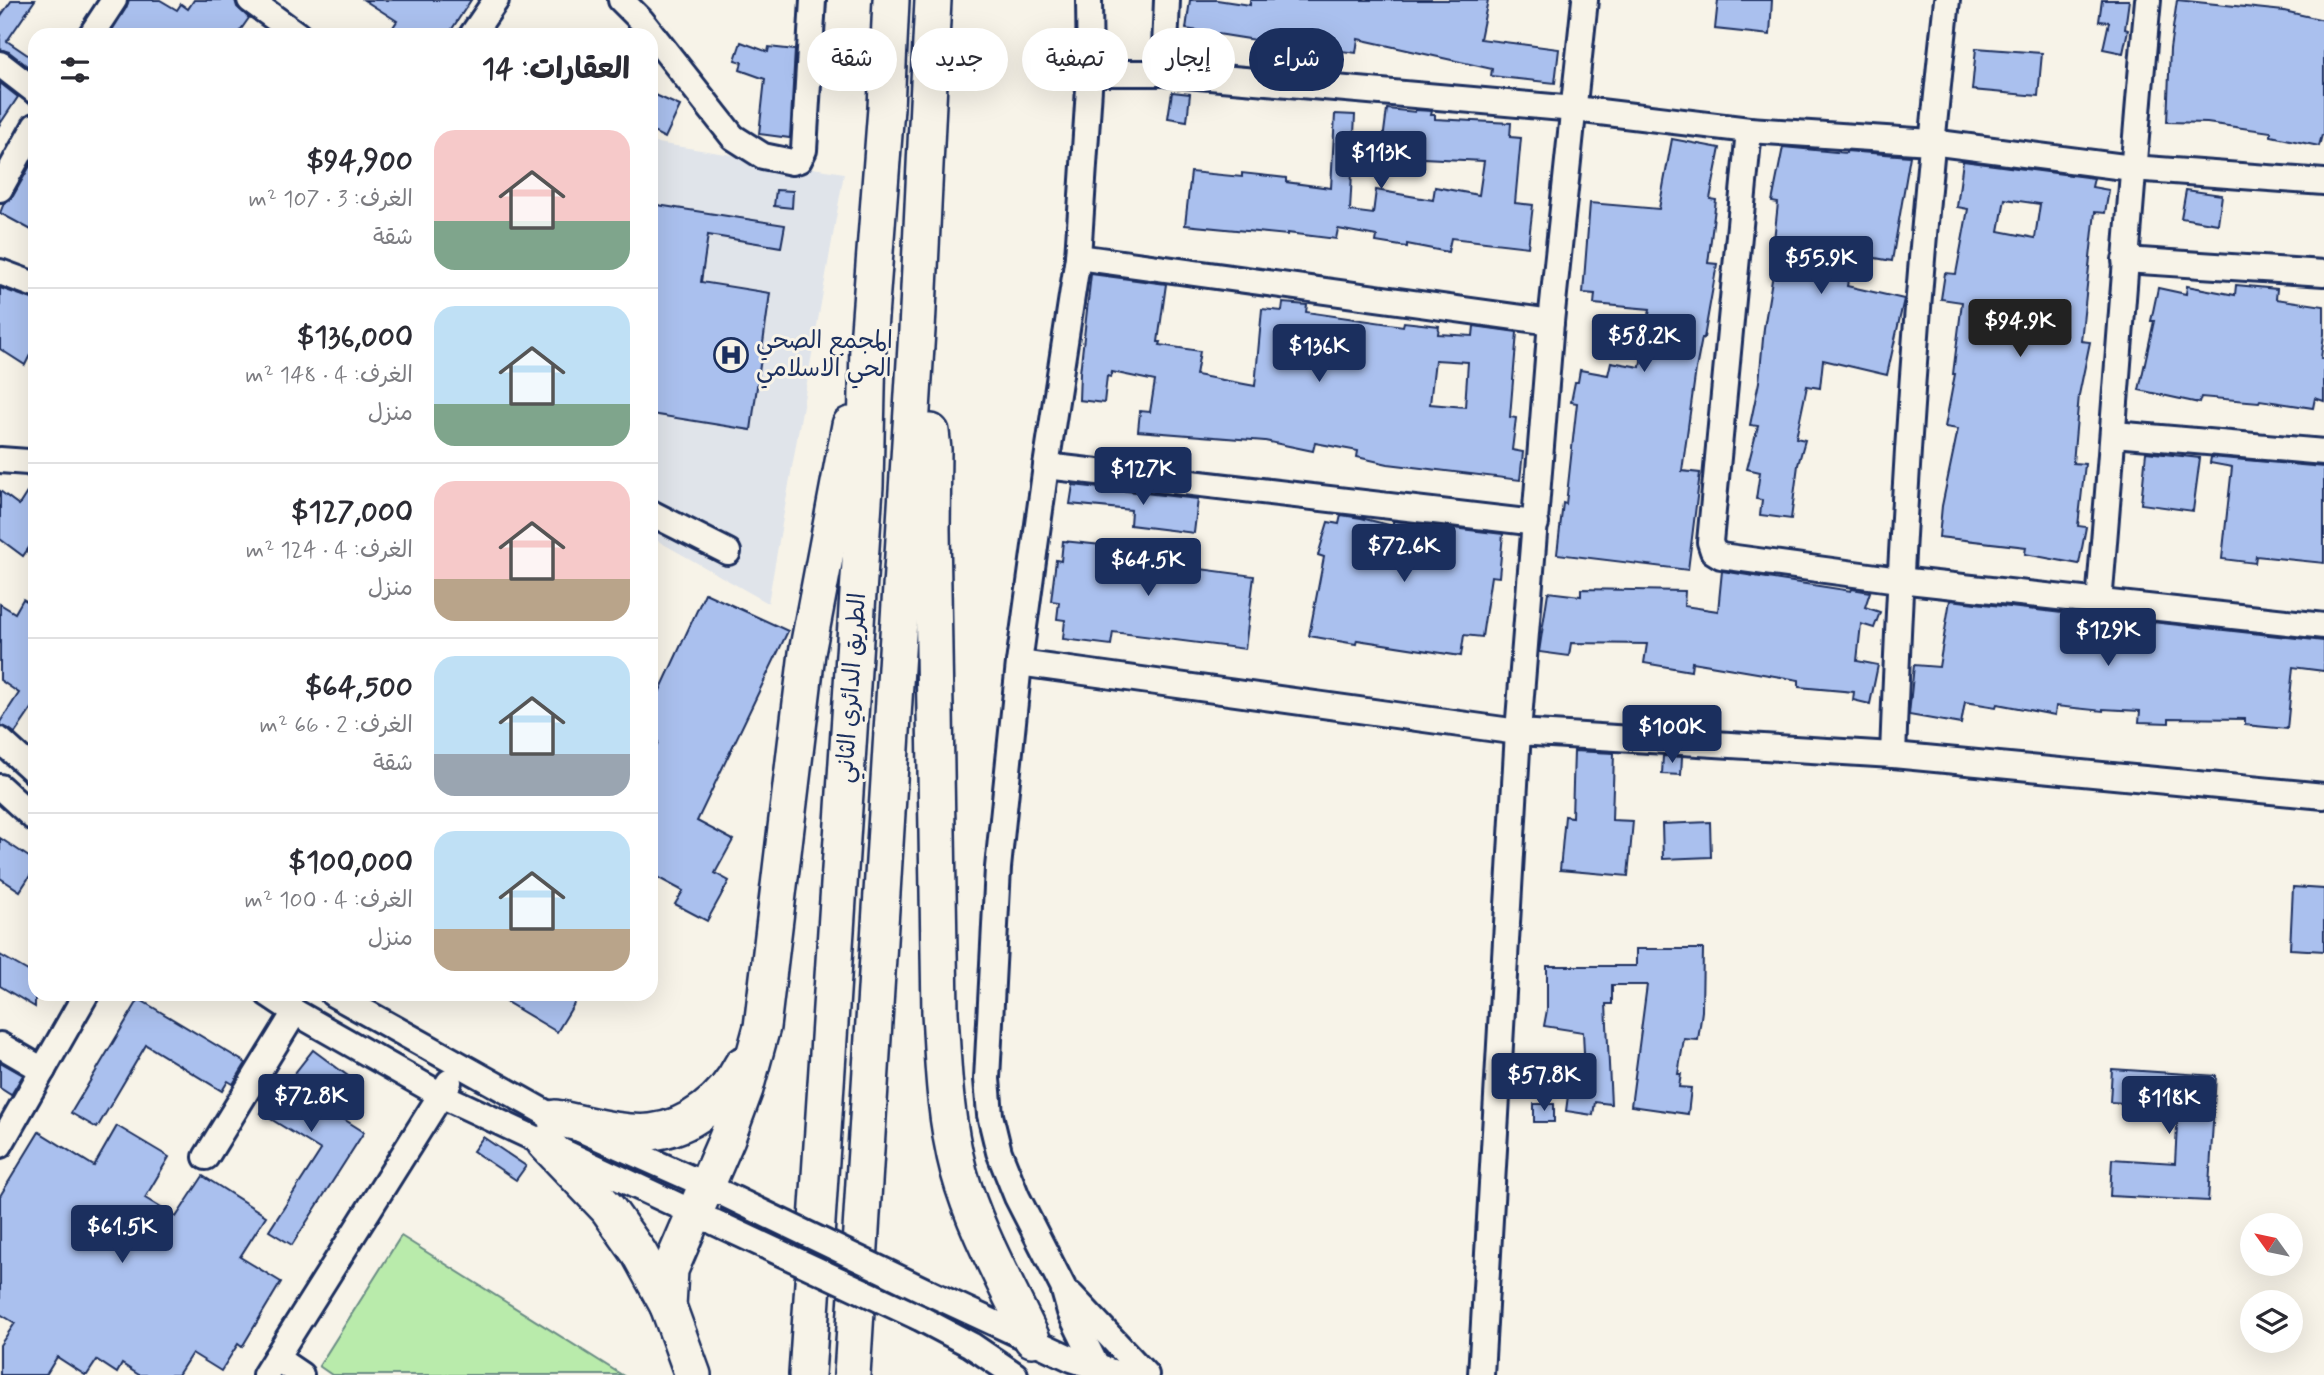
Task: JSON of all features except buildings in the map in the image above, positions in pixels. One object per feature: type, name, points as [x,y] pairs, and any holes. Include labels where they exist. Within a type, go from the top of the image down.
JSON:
[{"type":"highway","name":"الطريق الدائري الثاني","points":[[807,1375],[865,486],[868,343],[886,108],[891,0]]},
{"type":"highway","name":"الطريق الدائري الثاني","points":[[852,1375],[917,330],[933,0]]},
{"type":"highway","points":[[917,330],[933,450],[939,985],[945,1089],[960,1173],[982,1230],[1035,1340]]},
{"type":"highway","points":[[668,1306],[670,1270],[710,1204],[762,1027],[807,653],[868,343]]},
{"type":"highway","points":[[550,1131],[619,1129],[650,1132],[684,1124],[716,1101],[737,1074],[762,1027]]},
{"type":"highway","points":[[550,1131],[639,1253],[668,1306],[693,1375]]},
{"type":"street","points":[[96,28],[114,0]]},
{"type":"street","points":[[250,0],[288,28]]},
{"type":"street","points":[[477,28],[496,0]]},
{"type":"street","points":[[621,0],[647,28]]},
{"type":"street","points":[[658,42],[733,137],[763,156],[792,162],[799,160],[804,150],[813,0]]},
{"type":"street","points":[[1089,0],[1089,28]]},
{"type":"street","points":[[1166,28],[1167,0]]},
{"type":"street","points":[[1481,1375],[1518,732],[1550,322],[1585,0]]},
{"type":"street","points":[[1893,755],[1899,580],[1931,142],[1947,0]]},
{"type":"street","points":[[2099,603],[2132,168],[2148,0]]},
{"type":"street","points":[[0,64],[28,86]]},
{"type":"street","points":[[1235,79],[1575,110],[1749,130],[1931,142],[2132,168],[2324,183]]},
{"type":"street","points":[[1089,91],[1078,257],[1019,663],[998,868],[987,1079],[990,1115],[999,1152],[1017,1198],[1063,1287],[1070,1312],[1106,1373]]},
{"type":"street","points":[[1749,130],[1710,542],[1713,551],[1721,556],[1899,580],[2324,626]]},
{"type":"street","points":[[0,189],[28,139]]},
{"type":"street","points":[[1078,257],[1550,322]]},
{"type":"street","points":[[2125,260],[2324,273]]},
{"type":"street","points":[[0,272],[28,282]]},
{"type":"street","points":[[2113,434],[2324,452]]},
{"type":"street","points":[[0,460],[28,462]]},
{"type":"street","points":[[1046,466],[1535,523]]},
{"type":"street","points":[[658,517],[728,552]]},
{"type":"street","points":[[1019,663],[1518,732],[1893,755],[2324,796]]},
{"type":"street","points":[[0,740],[28,766]]},
{"type":"street","points":[[0,787],[28,813]]},
{"type":"street","points":[[0,1145],[82,1001]]},
{"type":"street","points":[[278,1001],[442,1095],[550,1131],[710,1204],[929,1292],[1106,1373]]},
{"type":"street","points":[[345,1001],[460,1064],[550,1131]]},
{"type":"street","points":[[206,1157],[295,1012]]},
{"type":"street","points":[[0,1045],[43,1070]]},
{"type":"street","points":[[301,1375],[270,1367],[460,1064]]},
{"type":"street","points":[[710,1204],[971,1345],[1015,1375]]},
{"type":"street","points":[[1063,1287],[1146,1375]]},
{"type":"street","points":[[1035,1340],[1048,1341],[1063,1330],[1070,1312]]},
{"type":"shaded area","name":"المجمع الصحي الحي الاسلامي","points":[[658,143],[844,173],[768,603],[658,541]]},
{"type":"green space","points":[[401,1236],[622,1375],[332,1375],[319,1366]]},
{"type":"place","name":"المجمع الصحي الحي الاسلامي","points":[[731,355]]}]
